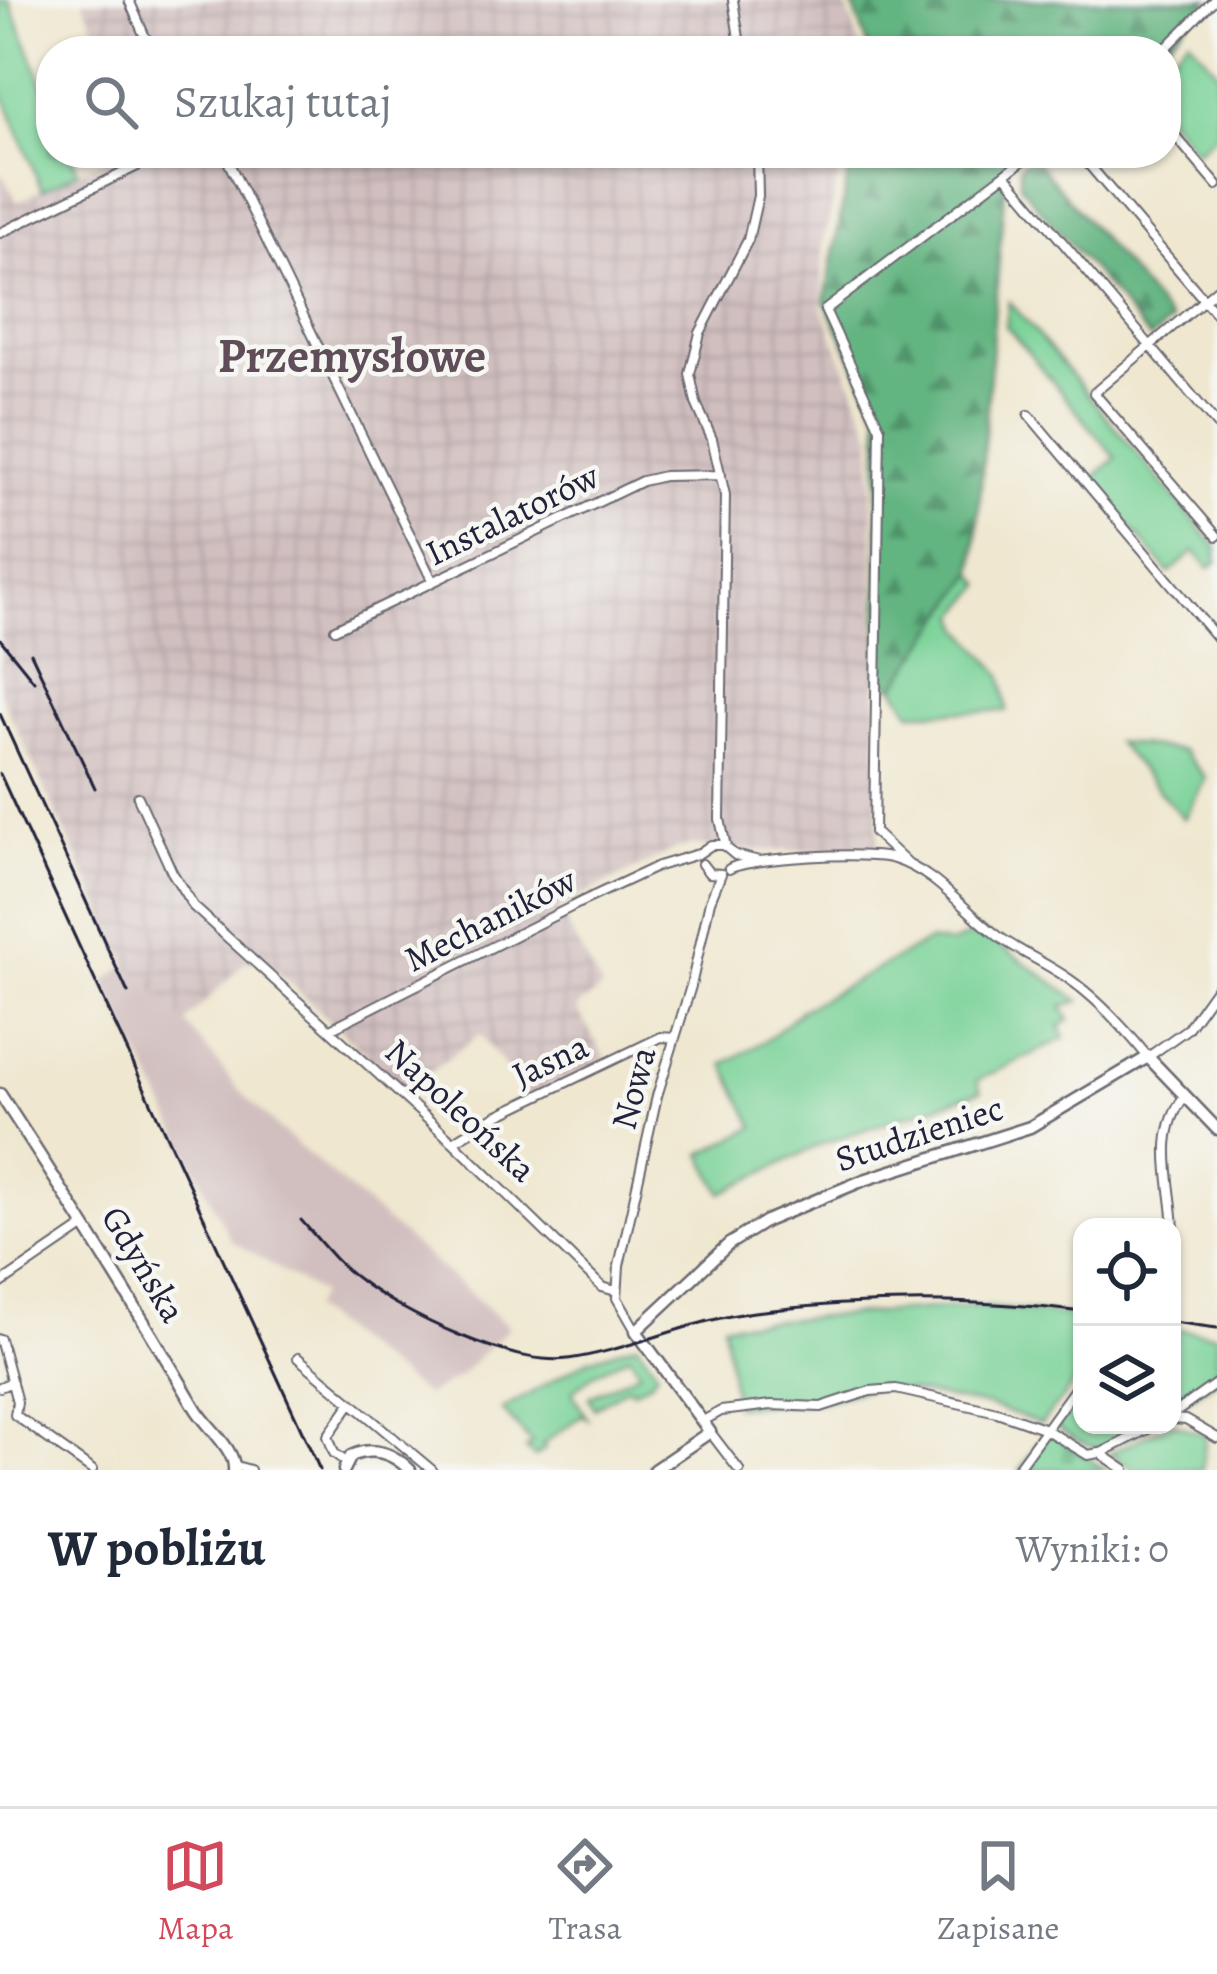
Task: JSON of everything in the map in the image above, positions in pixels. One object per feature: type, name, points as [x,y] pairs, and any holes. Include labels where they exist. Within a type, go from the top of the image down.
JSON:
[{"type":"main road","points":[[1148,1057],[1217,1129]]},
{"type":"main road","name":"Studzieniec","points":[[636,1331],[729,1244],[766,1221],[864,1180],[1030,1127],[1148,1057]]},
{"type":"main road","name":"Gdyńska","points":[[0,1094],[235,1468]]},
{"type":"main road","name":"Napoleońska","points":[[636,1331],[707,1426]]},
{"type":"main road","points":[[654,1470],[707,1426]]},
{"type":"main road","points":[[345,1466],[358,1453],[379,1452],[410,1470]]},
{"type":"street","points":[[129,0],[145,36]]},
{"type":"street","points":[[733,0],[739,36]]},
{"type":"street","points":[[1179,36],[1214,3]]},
{"type":"street","points":[[1181,142],[1217,184]]},
{"type":"street","points":[[0,233],[133,168]]},
{"type":"street","points":[[231,168],[434,582]]},
{"type":"street","points":[[729,850],[720,819],[725,530],[721,476],[692,389],[691,362],[700,333],[748,240],[758,196],[757,168]]},
{"type":"street","points":[[909,865],[874,832],[880,428],[825,310],[1013,168]]},
{"type":"street","points":[[1092,168],[1217,315]]},
{"type":"street","points":[[1005,174],[1217,425]]},
{"type":"street","points":[[1217,289],[1094,393],[1217,536]]},
{"type":"street","points":[[1029,415],[1217,638]]},
{"type":"street","name":"Instalatorów","points":[[335,629],[642,481],[664,476],[721,476]]},
{"type":"street","name":"Napoleońska","points":[[138,797],[193,906],[453,1142],[602,1287],[616,1291],[620,1308],[636,1331]]},
{"type":"street","points":[[702,864],[720,819]]},
{"type":"street","points":[[707,848],[759,861]]},
{"type":"street","name":"Mechaników","points":[[330,1029],[583,902],[707,848]]},
{"type":"street","name":"Nowa","points":[[616,1291],[650,1128],[710,902],[729,850]]},
{"type":"street","points":[[675,862],[702,864],[709,873],[759,861],[862,855],[909,865],[932,878],[995,934],[1087,992],[1148,1057]]},
{"type":"street","name":"Nowa","points":[[709,873],[710,902]]},
{"type":"street","name":"Studzieniec","points":[[1148,1057],[1187,1029],[1217,987]]},
{"type":"street","name":"Jasna","points":[[453,1142],[496,1116],[661,1037],[674,1038]]},
{"type":"street","points":[[1173,1218],[1167,1148],[1172,1116],[1185,1096]]},
{"type":"street","points":[[0,1284],[86,1226]]},
{"type":"street","points":[[0,1339],[17,1402],[15,1415],[92,1470]]},
{"type":"street","points":[[298,1358],[432,1470]]},
{"type":"street","points":[[0,1387],[12,1382]]},
{"type":"street","points":[[1181,1410],[1217,1383]]},
{"type":"street","points":[[707,1426],[721,1411],[821,1408],[883,1388],[997,1412],[1043,1428],[1088,1455],[1100,1454],[1139,1434]]},
{"type":"street","points":[[1016,1470],[1073,1390]]},
{"type":"street","points":[[345,1466],[328,1436],[351,1403]]},
{"type":"street","points":[[1181,1419],[1217,1438]]},
{"type":"street","name":"Napoleońska","points":[[707,1426],[740,1470]]},
{"type":"street","points":[[1100,1454],[1125,1470]]},
{"type":"street","points":[[235,1468],[250,1470]]},
{"type":"shaded area","points":[[83,0],[844,0],[857,36],[98,36]]},
{"type":"shaded area","points":[[85,168],[841,168],[823,244],[822,307],[872,434],[878,850],[731,850],[693,845],[673,850],[558,908],[602,989],[576,1008],[606,1059],[529,1098],[480,1034],[405,1091],[261,956],[244,963],[185,1022],[128,965],[0,693],[0,171],[17,202]]},
{"type":"shaded area","points":[[128,965],[281,1131],[509,1327],[459,1376],[426,1396],[311,1309],[320,1294],[231,1240],[104,982]]},
{"type":"green space","points":[[0,0],[9,0],[36,67],[36,168],[77,168],[78,172],[42,190],[0,86]]},
{"type":"green space","points":[[851,0],[1209,0],[1174,36],[864,36]]},
{"type":"green space","points":[[1189,38],[1217,71],[1217,133],[1196,151],[1181,133],[1181,46]]},
{"type":"green space","points":[[849,168],[1006,168],[974,573],[895,687],[878,679],[879,415],[825,301]]},
{"type":"green space","points":[[1020,168],[1042,168],[1171,321],[1150,339],[1020,185]]},
{"type":"green space","points":[[1009,301],[1217,548],[1217,562],[1209,568],[1195,551],[1169,573],[1091,480],[1116,458],[1006,326]]},
{"type":"green space","points":[[974,573],[983,585],[958,615],[963,629],[1002,675],[1007,711],[911,712],[895,687]]},
{"type":"green space","points":[[1116,742],[1182,751],[1206,778],[1184,819]]},
{"type":"green space","points":[[979,931],[1080,1001],[1062,1006],[1070,1020],[1060,1026],[1065,1038],[977,1081],[981,1091],[824,1143],[722,1193],[702,1154],[755,1127],[724,1064],[771,1037],[801,1010],[929,941],[951,944]]},
{"type":"green space","points":[[975,1306],[1073,1316],[1073,1385],[1041,1424],[989,1406],[880,1386],[816,1402],[735,1406],[723,1324]]},
{"type":"green space","points":[[1181,1330],[1217,1334],[1217,1380],[1181,1404]]},
{"type":"green space","points":[[637,1343],[657,1371],[651,1381],[632,1391],[629,1386],[594,1408],[589,1397],[640,1371],[630,1355],[595,1373],[572,1392],[587,1418],[582,1415],[543,1444],[545,1449],[535,1457],[526,1449],[532,1443],[502,1410],[589,1359]]},
{"type":"green space","points":[[1073,1402],[1073,1434],[1131,1434],[1093,1447],[1055,1426]]},
{"type":"green space","points":[[1181,1426],[1206,1435],[1202,1470],[1135,1470],[1110,1453],[1149,1434],[1181,1434]]},
{"type":"green space","points":[[1050,1433],[1106,1470],[1020,1470]]},
{"type":"railway","points":[[0,639],[34,681]]},
{"type":"railway","points":[[31,653],[95,788]]},
{"type":"railway","points":[[0,714],[128,993]]},
{"type":"railway","points":[[0,774],[320,1470]]},
{"type":"railway","points":[[301,1220],[350,1273],[377,1293],[458,1335],[545,1359],[591,1355],[707,1321],[795,1308],[959,1302],[1073,1311]]},
{"type":"railway","points":[[1181,1323],[1217,1328]]},
{"type":"district","name":"Przemysłowe","points":[[352,356]]}]
